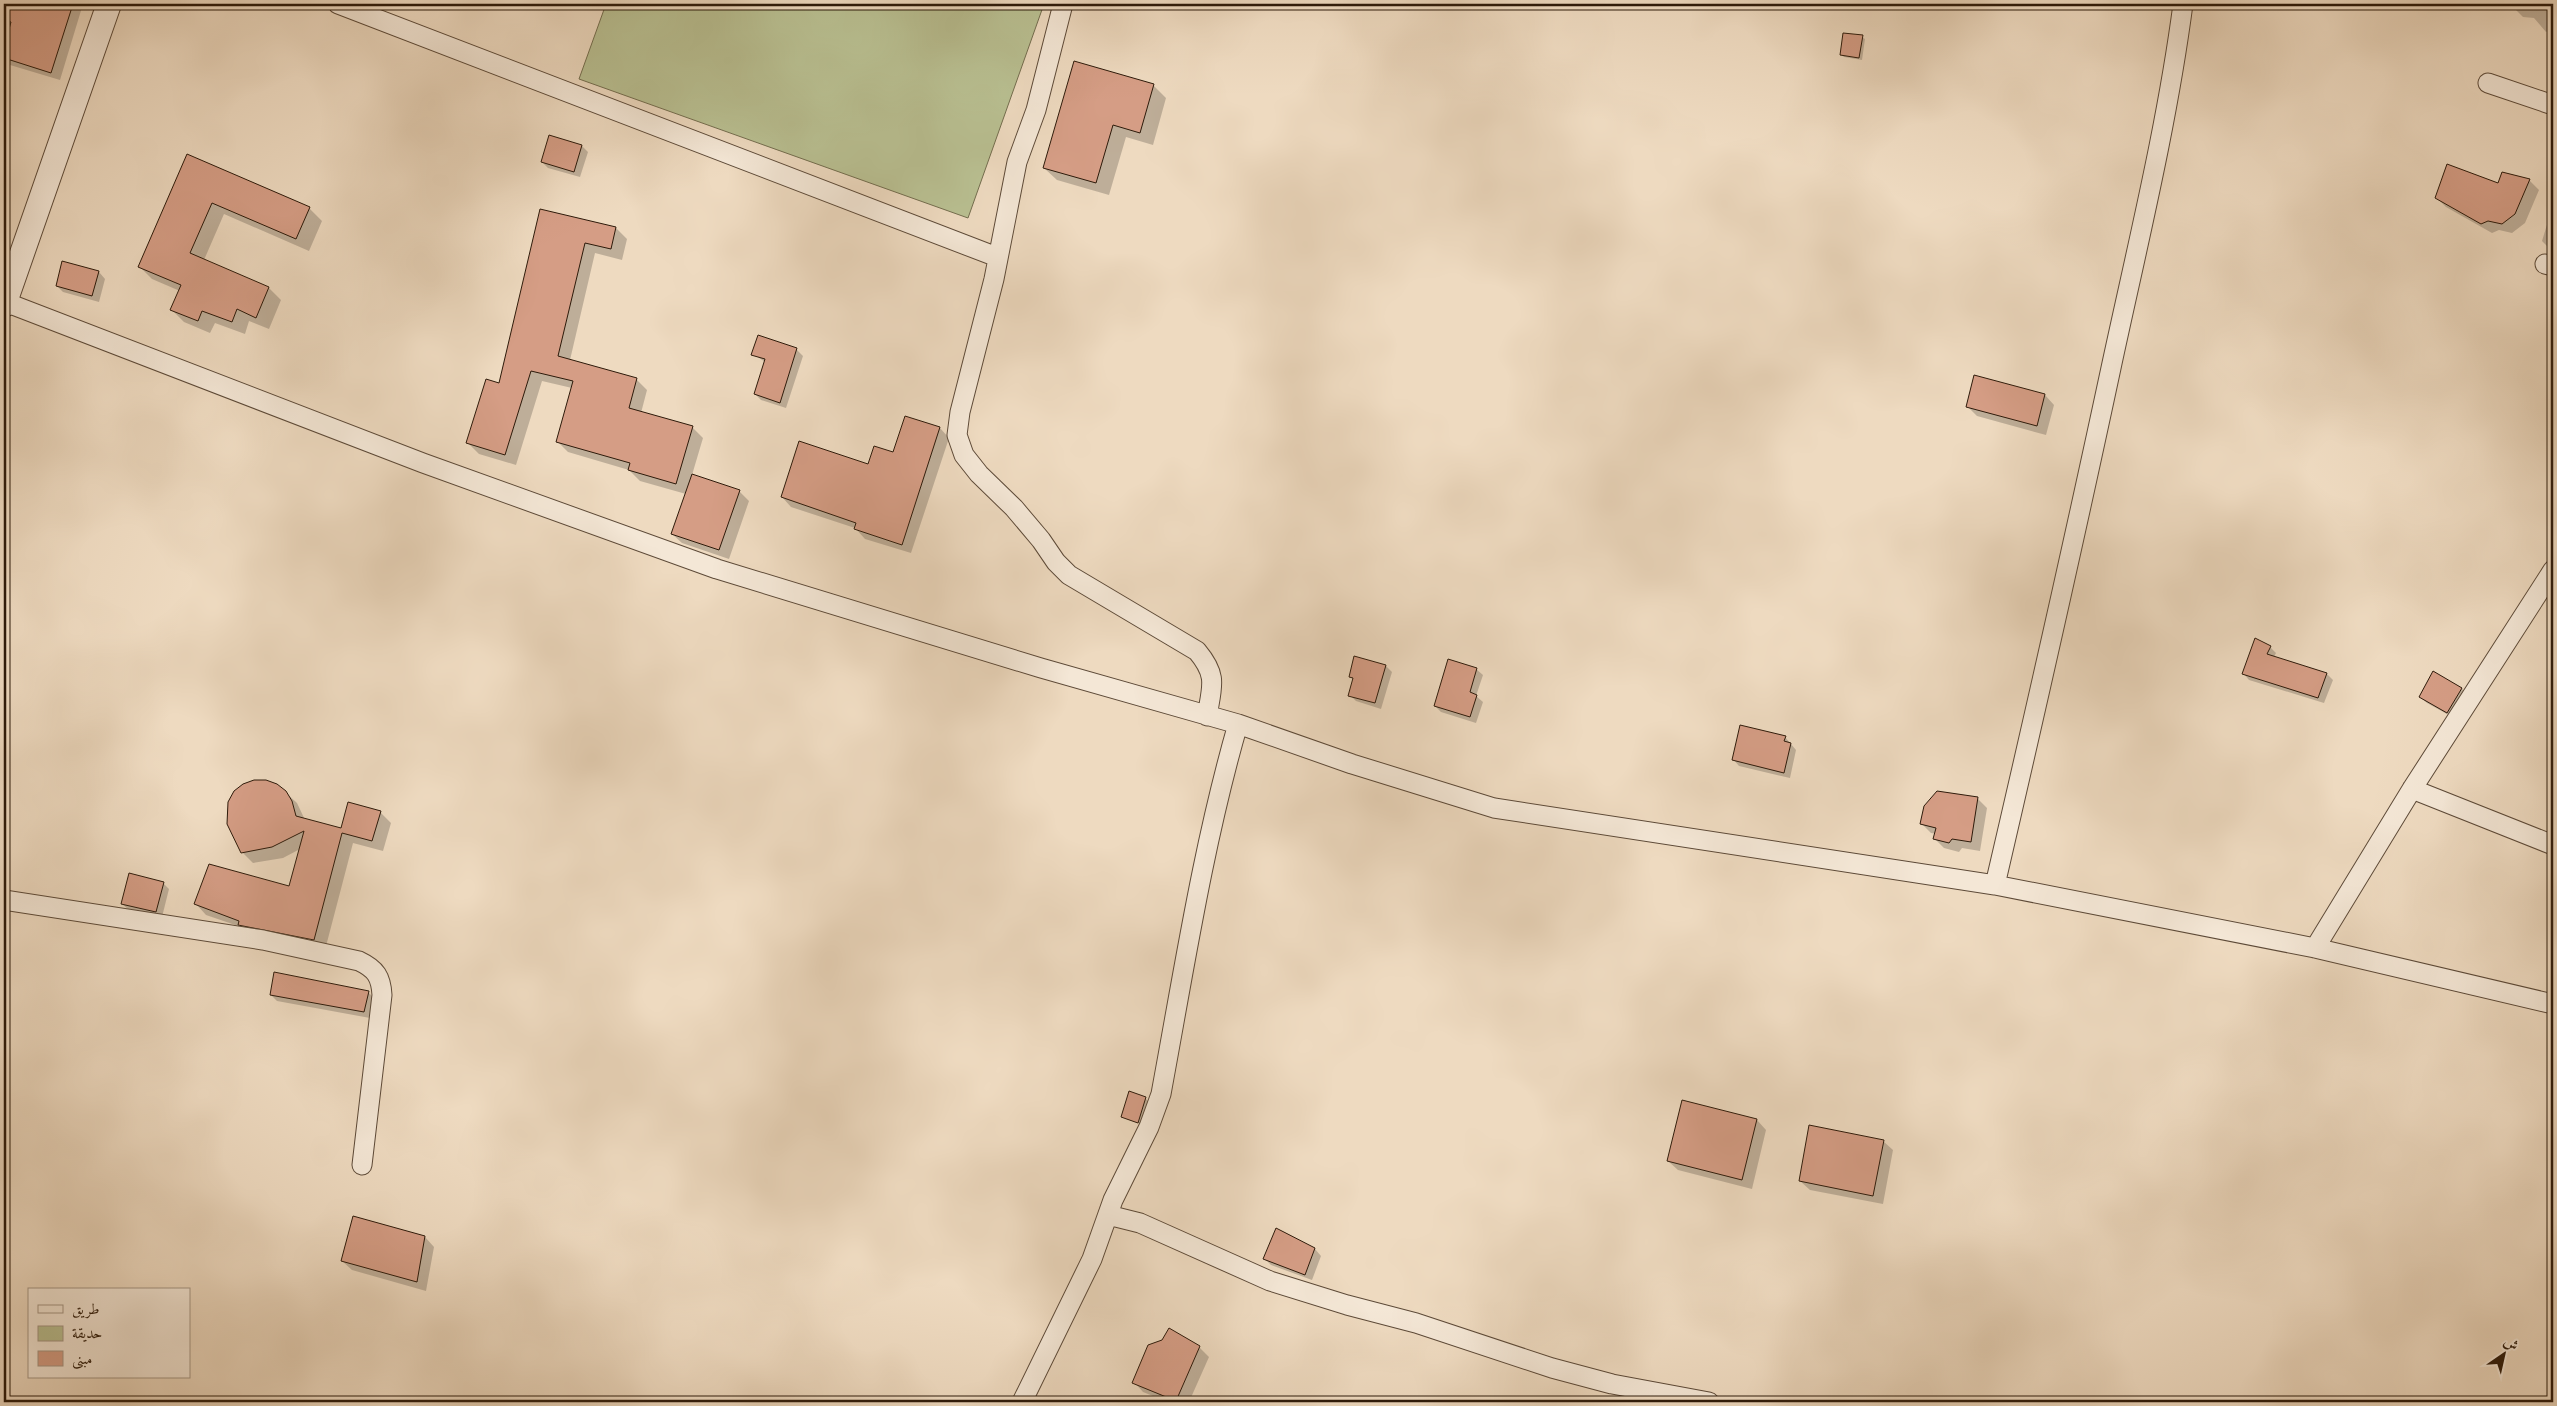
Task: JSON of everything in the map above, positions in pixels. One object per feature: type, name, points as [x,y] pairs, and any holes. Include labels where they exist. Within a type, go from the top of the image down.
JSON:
[{"type":"street","points":[[109,4],[4,304],[423,463],[718,569],[1041,668],[1238,724],[1352,764],[1494,808],[1996,885],[2315,948],[2553,1004]]},
{"type":"street","points":[[338,4],[997,257]]},
{"type":"street","points":[[1063,4],[1036,110],[1017,162],[997,257],[960,412],[957,434],[964,455],[979,474],[1019,514],[1041,540],[1056,562],[1069,575],[1197,651],[1209,666],[1212,682],[1207,716]]},
{"type":"street","points":[[1996,885],[2047,668],[2130,282],[2173,78],[2182,4]]},
{"type":"street","points":[[2488,84],[2553,105]]},
{"type":"street","points":[[2315,948],[2412,789],[2553,570]]},
{"type":"street","points":[[1022,1402],[1092,1259],[1108,1215],[1150,1127],[1161,1094],[1224,773],[1238,724]]},
{"type":"street","points":[[2412,789],[2553,845]]},
{"type":"street","points":[[4,900],[263,940],[359,961],[372,967],[382,981],[382,995],[362,1165]]},
{"type":"street","points":[[1108,1215],[1140,1223],[1270,1281],[1347,1306],[1416,1323],[1552,1368],[1595,1380],[1709,1402]]},
{"type":"green space","points":[[606,4],[1044,4],[968,218],[579,79]]},
{"type":"building","points":[[7,4],[73,4],[51,73],[4,58],[4,47],[11,22],[4,20]]},
{"type":"building","points":[[1843,33],[1863,35],[1859,58],[1840,55]]},
{"type":"building","points":[[1074,61],[1154,84],[1140,133],[1113,125],[1096,183],[1043,168]]},
{"type":"building","points":[[549,135],[582,145],[574,172],[541,162]]},
{"type":"building","points":[[187,154],[310,207],[296,239],[212,203],[190,253],[269,287],[256,318],[237,309],[232,322],[202,311],[198,321],[170,310],[181,285],[138,267]]},
{"type":"building","points":[[2447,164],[2498,183],[2502,172],[2530,179],[2515,214],[2502,224],[2488,221],[2481,224],[2435,198]]},
{"type":"building","points":[[540,209],[616,227],[611,249],[585,243],[558,356],[637,378],[629,408],[693,426],[676,484],[628,470],[630,463],[556,442],[573,381],[531,371],[505,455],[466,443],[486,379],[499,383]]},
{"type":"building","points":[[62,261],[99,271],[92,296],[56,286]]},
{"type":"building","points":[[758,335],[797,348],[780,403],[754,394],[765,359],[751,355]]},
{"type":"building","points":[[1974,375],[2045,394],[2037,426],[1966,407]]},
{"type":"building","points":[[905,416],[940,427],[902,545],[854,529],[856,523],[781,497],[799,441],[868,464],[874,446],[893,452]]},
{"type":"building","points":[[692,474],[740,490],[719,550],[671,534]]},
{"type":"building","points":[[2255,638],[2271,646],[2267,654],[2327,673],[2318,698],[2242,674]]},
{"type":"building","points":[[1354,656],[1386,665],[1375,703],[1348,696],[1353,678],[1349,677]]},
{"type":"building","points":[[1448,659],[1477,668],[1470,692],[1477,695],[1470,717],[1434,706]]},
{"type":"building","points":[[2433,671],[2462,688],[2447,713],[2419,697]]},
{"type":"building","points":[[1740,725],[1786,736],[1784,741],[1791,743],[1784,773],[1732,760]]},
{"type":"building","points":[[254,780],[266,780],[277,784],[286,791],[292,801],[296,816],[341,828],[348,802],[381,811],[372,841],[342,833],[314,940],[238,925],[239,921],[194,904],[209,864],[289,886],[304,831],[272,847],[241,853],[227,824],[228,802],[234,791],[243,784]]},
{"type":"building","points":[[1937,791],[1978,797],[1971,842],[1952,839],[1949,843],[1933,839],[1936,828],[1920,824],[1924,806]]},
{"type":"building","points":[[129,873],[164,882],[156,912],[121,904]]},
{"type":"building","points":[[274,972],[369,991],[364,1012],[270,995]]},
{"type":"building","points":[[1129,1091],[1146,1097],[1138,1123],[1121,1117]]},
{"type":"building","points":[[1682,1100],[1757,1119],[1742,1180],[1667,1161]]},
{"type":"building","points":[[1809,1125],[1884,1140],[1873,1196],[1799,1181]]},
{"type":"building","points":[[353,1216],[425,1236],[417,1282],[341,1261]]},
{"type":"building","points":[[1276,1228],[1315,1248],[1305,1275],[1263,1259]]},
{"type":"building","points":[[1169,1328],[1200,1346],[1176,1401],[1132,1383],[1148,1345],[1162,1340]]}]
